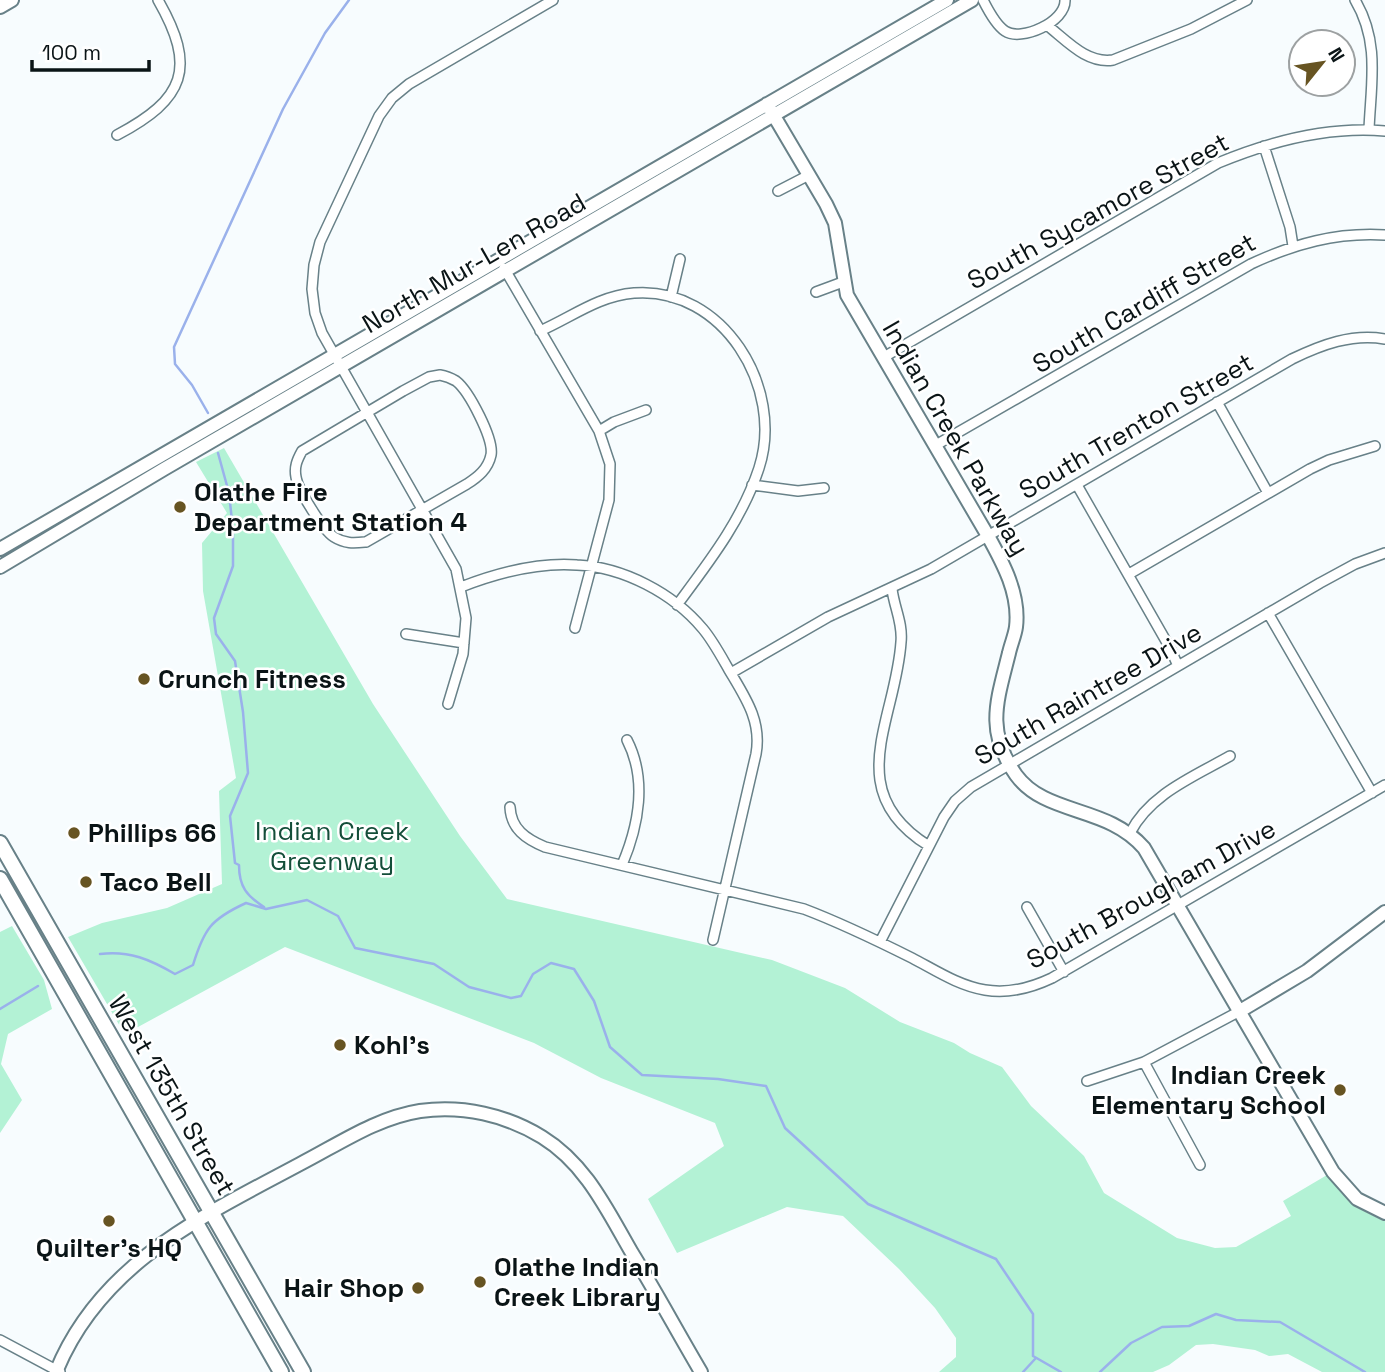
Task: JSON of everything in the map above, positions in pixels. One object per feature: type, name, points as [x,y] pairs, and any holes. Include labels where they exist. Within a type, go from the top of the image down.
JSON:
[{"type":"main road","name":"West 135th Street","points":[[0,843],[303,1372]]},
{"type":"main road","name":"West 135th Street","points":[[0,879],[281,1372]]},
{"type":"street","points":[[117,135],[159,109],[171,94],[178,76],[178,39],[158,0]]},
{"type":"street","points":[[448,704],[463,654],[466,618],[461,587],[447,550],[321,333],[312,289],[314,265],[320,242],[379,116],[392,98],[410,84],[553,0]]},
{"type":"street","name":"North Mur-Len Road","points":[[502,266],[767,104],[947,0]]},
{"type":"street","name":"North Mur-Len Road","points":[[0,549],[774,116],[972,0]]},
{"type":"street","points":[[983,0],[1006,32],[1014,34],[1048,26],[1066,8],[1065,0]]},
{"type":"street","points":[[1048,26],[1094,60],[1103,62],[1191,29],[1247,0]]},
{"type":"street","points":[[1355,0],[1368,23],[1372,40],[1369,129]]},
{"type":"street","name":"Indian Creek Parkway","points":[[767,104],[835,223],[847,295],[988,536],[1011,583],[1016,627],[995,708],[999,742],[1009,764],[1023,783],[1042,797],[1102,818],[1130,833],[1144,848],[1337,1178],[1357,1199],[1385,1213]]},
{"type":"street","name":"South Sycamore Street","points":[[884,357],[1218,163],[1294,138],[1329,132],[1369,129],[1385,131]]},
{"type":"street","points":[[1264,146],[1290,227],[1293,246]]},
{"type":"street","points":[[778,191],[809,175]]},
{"type":"street","name":"South Cardiff Street","points":[[936,445],[1251,264],[1293,246],[1331,237],[1385,235]]},
{"type":"street","points":[[671,297],[680,258]]},
{"type":"street","points":[[502,266],[599,431],[607,450],[611,471],[609,500],[575,628]]},
{"type":"street","points":[[817,292],[844,282]]},
{"type":"street","points":[[540,331],[589,304],[609,297],[646,292],[671,297],[695,307],[717,321],[735,340],[755,374],[766,434],[760,466],[744,506],[719,548],[677,605]]},
{"type":"street","name":"South Trenton Street","points":[[731,673],[819,622],[892,589],[988,536],[1312,349],[1355,338],[1385,338]]},
{"type":"street","name":"North Mur-Len Road","points":[[0,567],[337,361]]},
{"type":"street","points":[[429,377],[447,377],[463,389],[491,443],[491,453],[487,466],[479,476],[366,542],[353,544],[331,536],[322,526],[296,479],[296,461],[302,451],[313,443],[367,412],[429,377]]},
{"type":"street","points":[[1217,402],[1268,493]]},
{"type":"street","points":[[599,431],[646,410]]},
{"type":"street","points":[[1129,574],[1329,460],[1375,446]]},
{"type":"street","points":[[752,485],[798,491],[824,488]]},
{"type":"street","points":[[1077,485],[1178,666]]},
{"type":"street","name":"South Raintree Drive","points":[[880,942],[955,801],[971,787],[1268,613],[1355,564],[1385,553]]},
{"type":"street","points":[[461,587],[490,576],[547,566],[578,565],[616,573],[649,585],[703,628],[753,713],[758,745],[713,940]]},
{"type":"street","points":[[892,589],[902,639],[879,748],[879,779],[884,799],[895,817],[913,836],[929,846]]},
{"type":"street","points":[[1268,613],[1371,793]]},
{"type":"street","points":[[406,634],[464,643]]},
{"type":"street","points":[[622,865],[628,851],[640,788],[638,767],[627,740]]},
{"type":"street","points":[[1130,833],[1142,814],[1160,797],[1230,756]]},
{"type":"street","name":"South Brougham Drive","points":[[510,807],[516,828],[537,843],[804,909],[880,942],[960,983],[984,990],[1006,992],[1027,988],[1064,972],[1385,785]]},
{"type":"street","points":[[1027,907],[1064,972]]},
{"type":"street","points":[[1087,1082],[1144,1062],[1240,1010],[1307,971],[1385,912]]},
{"type":"street","points":[[1144,1062],[1200,1165]]},
{"type":"street","points":[[0,1340],[57,1371],[74,1335],[106,1291],[132,1265],[211,1212],[383,1121],[428,1110],[474,1112],[502,1118],[528,1129],[571,1161],[597,1191],[701,1372]]},
{"type":"green space","name":"Indian Creek Greenway","points":[[224,448],[373,704],[460,836],[507,899],[772,960],[845,988],[900,1022],[954,1043],[1002,1067],[1031,1106],[1084,1156],[1104,1193],[1177,1238],[1215,1248],[1236,1247],[1291,1216],[1283,1201],[1327,1175],[1353,1202],[1385,1221],[1385,1372],[1322,1372],[1288,1354],[1269,1356],[1255,1350],[1213,1344],[1196,1345],[1169,1365],[1153,1372],[939,1372],[956,1357],[956,1338],[935,1308],[899,1269],[843,1216],[787,1207],[677,1253],[648,1199],[724,1146],[715,1123],[601,1078],[534,1043],[285,947],[138,1027],[121,1028],[68,937],[102,923],[167,908],[222,884],[219,791],[236,778],[203,591],[202,543],[227,513],[196,462]]},
{"type":"green space","points":[[12,926],[44,980],[52,1009],[8,1034],[1,1064],[22,1100],[0,1133],[0,932]]},
{"type":"waterway","points":[[208,413],[192,385],[175,364],[174,347],[283,109],[325,33],[349,0]]},
{"type":"waterway","points":[[218,453],[229,493],[233,566],[214,618],[216,634],[235,661],[248,773],[230,816],[235,863],[239,865],[242,885],[249,895],[264,907]]},
{"type":"waterway","points":[[100,954],[121,953],[139,957],[175,974],[193,965],[205,934],[224,914],[246,903],[266,909],[307,900],[338,916],[355,948],[434,964],[469,987],[511,998],[521,996],[533,974],[551,963],[574,969],[594,1001],[610,1047],[642,1075],[718,1079],[766,1086],[785,1128],[868,1204],[996,1259],[1033,1314],[1033,1356],[1061,1372]]},
{"type":"waterway","points":[[0,1009],[38,986]]},
{"type":"waterway","points":[[1100,1372],[1131,1343],[1162,1327],[1189,1326],[1216,1314],[1236,1320],[1280,1322],[1365,1372]]},
{"type":"waterway","points":[[1023,1372],[1035,1359]]},
{"type":"place","name":"Olathe Fire Department Station 4","points":[[180,507]]},
{"type":"place","name":"Crunch Fitness","points":[[144,679]]},
{"type":"place","name":"Phillips 66","points":[[74,833]]},
{"type":"place","name":"Taco Bell","points":[[86,882]]},
{"type":"place","name":"Kohl's","points":[[340,1045]]},
{"type":"place","name":"Indian Creek Elementary School","points":[[1340,1090]]},
{"type":"place","name":"Quilter's HQ","points":[[109,1221]]},
{"type":"place","name":"Olathe Indian Creek Library","points":[[480,1282]]},
{"type":"place","name":"Hair Shop","points":[[418,1288]]}]
